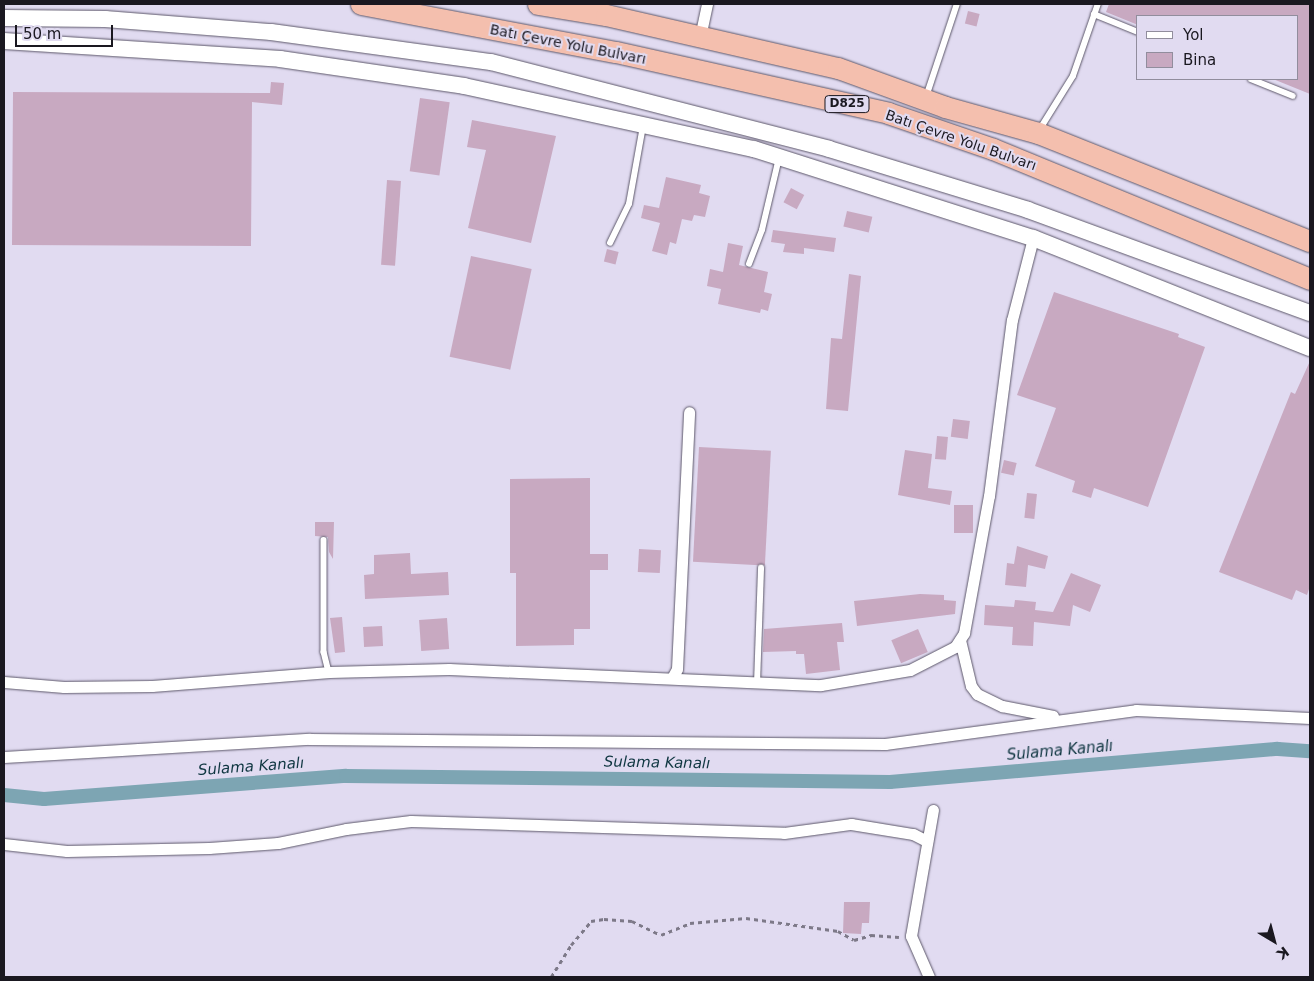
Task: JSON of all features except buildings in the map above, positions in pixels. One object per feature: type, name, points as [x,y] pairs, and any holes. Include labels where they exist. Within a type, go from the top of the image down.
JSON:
[{"type":"highway","name":"Batı Çevre Yolu Bulvarı","points":[[361,4],[616,52],[888,113],[993,149],[1310,279]]},
{"type":"highway","name":"Batı Çevre Yolu Bulvarı","points":[[538,4],[700,37],[838,68],[925,100],[1038,133],[1310,241]]},
{"type":"main road","points":[[4,18],[105,19],[271,32],[491,62],[828,150],[1028,210],[1310,313]]},
{"type":"main road","points":[[4,42],[280,60],[464,86],[779,156],[1033,238],[1310,348]]},
{"type":"street","points":[[700,37],[707,4]]},
{"type":"street","points":[[4,682],[64,687],[152,686],[329,672],[450,670],[672,678],[757,684],[821,685],[910,670],[941,656],[960,640],[964,634],[989,496],[1012,320],[1033,238]]},
{"type":"street","points":[[672,678],[677,669],[689,412]]},
{"type":"street","points":[[960,640],[971,686],[985,700],[1041,716],[1089,716]]},
{"type":"street","points":[[4,757],[309,739],[885,744],[1136,710],[1310,718]]},
{"type":"street","points":[[929,977],[911,936],[932,810]]},
{"type":"street","points":[[4,844],[67,852],[209,848],[278,843],[346,828],[411,821],[784,833],[851,824],[913,834],[927,841]]},
{"type":"lane","points":[[925,100],[957,4]]},
{"type":"lane","points":[[1038,133],[1073,76],[1098,4]]},
{"type":"lane","points":[[1094,14],[1136,31]]},
{"type":"lane","points":[[1253,80],[1293,96]]},
{"type":"lane","points":[[610,243],[629,204],[643,125]]},
{"type":"lane","points":[[749,264],[762,230],[779,156]]},
{"type":"lane","points":[[324,540],[324,652],[329,672]]},
{"type":"lane","points":[[757,684],[761,568]]},
{"type":"path","points":[[551,977],[571,945],[591,922],[604,919],[627,920],[661,935],[690,923],[746,918],[838,931],[854,940],[871,935],[911,936]]},
{"type":"waterway","name":"Sulama Kanalı","points":[[4,795],[44,799],[346,776],[890,782],[1278,749],[1310,751]]}]
